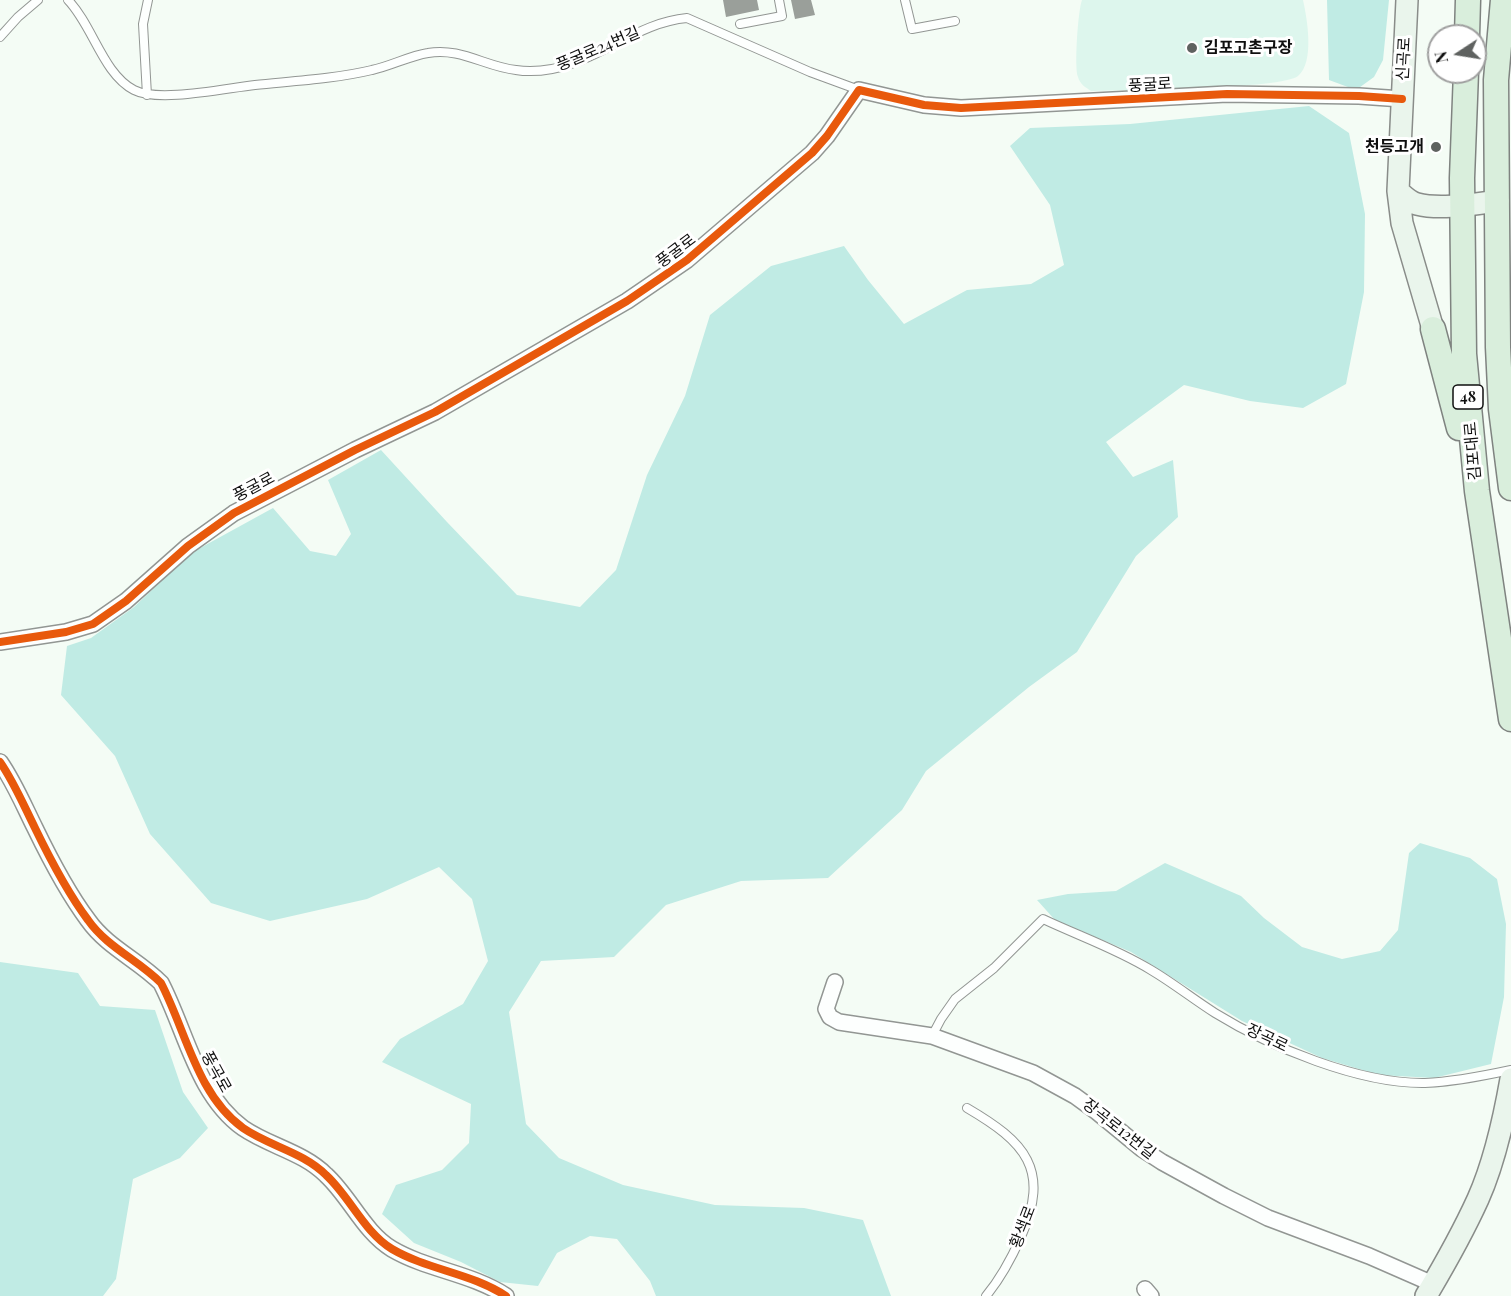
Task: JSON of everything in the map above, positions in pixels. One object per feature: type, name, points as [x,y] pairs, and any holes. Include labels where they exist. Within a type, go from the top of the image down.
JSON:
[{"type":"main road","points":[[1467,24],[1468,0]]},
{"type":"main road","name":"김포대로","points":[[1503,0],[1496,80],[1504,154],[1498,201],[1498,358],[1501,409],[1511,488]]},
{"type":"main road","name":"김포대로","points":[[1466,84],[1463,205],[1464,354],[1477,490],[1511,719]]},
{"type":"main road","points":[[1504,154],[1511,112]]},
{"type":"main road","points":[[1433,329],[1477,490]]},
{"type":"street","name":"신곡로","points":[[1407,0],[1398,191],[1402,223],[1433,329]]},
{"type":"street","name":"풍굴로","points":[[0,642],[66,632],[93,624],[126,601],[188,546],[234,513],[355,450],[435,412],[627,301],[687,260],[812,153],[827,136],[859,90],[924,105],[960,108],[1259,93],[1402,99]]},
{"type":"street","points":[[1398,191],[1418,204],[1463,205],[1498,201]]},
{"type":"street","name":"풍곡로","points":[[0,762],[55,867],[85,917],[97,933],[153,974],[161,983],[204,1079],[219,1104],[233,1120],[256,1136],[297,1155],[320,1169],[339,1188],[369,1228],[389,1248],[418,1261],[477,1280],[506,1296]]},
{"type":"street","name":"장곡로12번길","points":[[835,982],[826,1010],[830,1017],[852,1025],[874,1026],[932,1036],[1014,1065],[1051,1082],[1097,1112],[1152,1156],[1259,1214],[1369,1256],[1430,1290]]},
{"type":"street","points":[[1430,1290],[1479,1197],[1494,1156],[1509,1102],[1511,1079]]},
{"type":"lane","points":[[0,37],[38,0]]},
{"type":"lane","points":[[68,0],[76,3],[107,63],[122,81],[134,90],[147,95],[143,24],[148,0]]},
{"type":"lane","points":[[740,24],[782,16],[779,0]]},
{"type":"lane","points":[[906,0],[912,30],[955,21]]},
{"type":"lane","name":"풍굴로24번길","points":[[147,95],[187,93],[333,77],[374,70],[438,51],[465,55],[515,70],[549,70],[592,56],[657,24],[671,19],[687,18],[810,72],[859,90]]},
{"type":"lane","name":"장곡로","points":[[932,1036],[941,1018],[955,999],[994,968],[1043,919],[1130,958],[1217,1014],[1274,1042],[1349,1072],[1376,1078],[1425,1083],[1511,1070]]},
{"type":"lane","name":"황색로","points":[[967,1108],[994,1124],[1014,1143],[1030,1165],[1035,1182],[1031,1214],[1002,1274],[986,1296]]},
{"type":"shaded area","name":"김포고촌구장","points":[[1082,0],[1303,0],[1308,40],[1307,61],[1298,76],[1264,84],[1091,91],[1080,82],[1076,63]]},
{"type":"shaded area","points":[[1327,0],[1389,0],[1383,60],[1374,77],[1356,90],[1329,80]]},
{"type":"shaded area","points":[[1309,106],[1349,133],[1365,214],[1364,292],[1346,384],[1303,408],[1250,401],[1184,385],[1106,442],[1133,477],[1173,460],[1178,517],[1136,556],[1077,652],[1029,687],[926,771],[902,810],[828,878],[741,881],[666,905],[614,957],[541,961],[509,1012],[526,1124],[559,1158],[623,1185],[715,1205],[804,1208],[863,1220],[891,1296],[656,1296],[650,1281],[617,1239],[590,1236],[557,1253],[538,1286],[500,1282],[461,1262],[414,1243],[382,1214],[396,1185],[442,1170],[469,1143],[471,1104],[382,1062],[400,1039],[463,1004],[488,961],[472,899],[439,867],[367,899],[270,921],[211,903],[150,834],[115,756],[61,695],[67,646],[91,638],[134,607],[191,553],[273,508],[310,551],[336,556],[351,534],[328,480],[381,450],[517,595],[580,607],[616,570],[647,475],[685,396],[710,315],[771,266],[844,246],[904,324],[967,290],[1031,284],[1064,265],[1050,205],[1010,146],[1030,128],[1130,124]]},
{"type":"shaded area","points":[[1420,843],[1470,858],[1497,879],[1506,924],[1504,997],[1491,1064],[1434,1078],[1379,1075],[1322,1058],[1242,1021],[1131,952],[1055,920],[1037,900],[1068,894],[1116,891],[1165,863],[1241,896],[1264,918],[1302,947],[1342,959],[1380,951],[1398,930],[1409,853]]},
{"type":"shaded area","points":[[0,962],[78,973],[100,1006],[155,1010],[183,1092],[208,1128],[180,1158],[133,1179],[116,1279],[103,1296],[0,1296]]},
{"type":"building","points":[[723,0],[757,0],[759,10],[726,17]]},
{"type":"building","points":[[791,0],[811,0],[815,15],[795,19]]},
{"type":"cycle path","points":[[0,642],[66,632],[93,624],[126,601],[188,546],[234,513],[355,450],[435,412],[627,301],[687,260],[812,153],[827,136],[859,90],[924,105],[961,108],[1227,94],[1402,99]]},
{"type":"cycle path","points":[[0,762],[59,875],[88,920],[113,946],[161,983],[203,1080],[227,1114],[253,1134],[317,1167],[335,1184],[373,1233],[392,1249],[420,1262],[493,1288],[506,1296]]},
{"type":"place","name":"김포고촌구장","points":[[1192,48]]},
{"type":"place","name":"천등고개","points":[[1436,147]]}]
